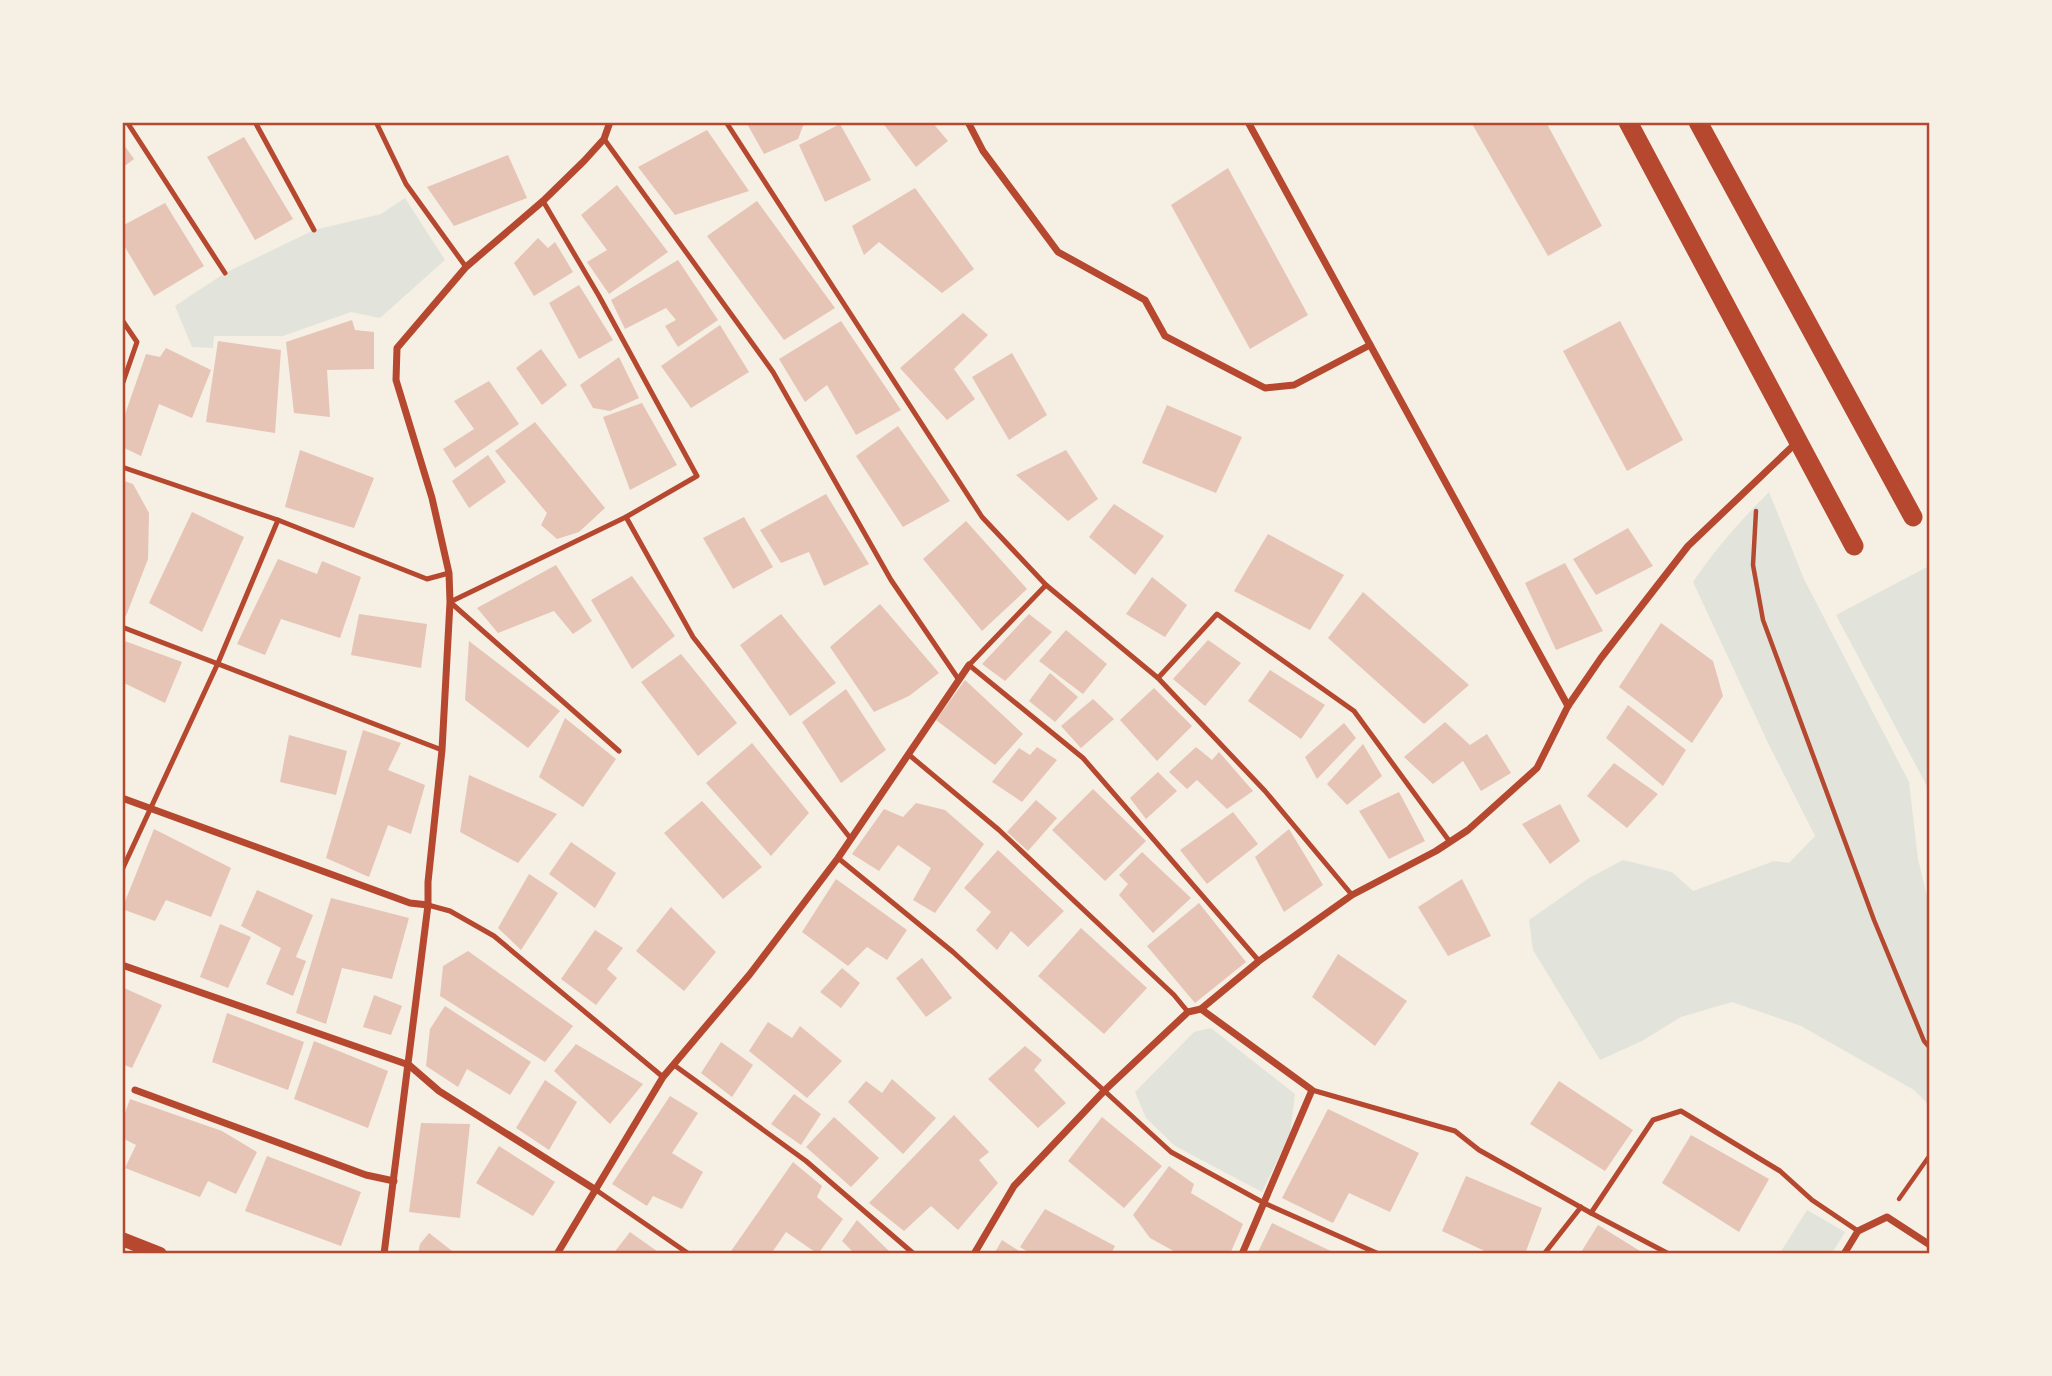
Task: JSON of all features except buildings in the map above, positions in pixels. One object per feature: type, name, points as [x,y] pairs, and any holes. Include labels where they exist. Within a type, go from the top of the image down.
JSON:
[{"type":"highway","points":[[1628,122],[1854,546]]},
{"type":"highway","points":[[1698,122],[1913,517]]},
{"type":"main road","points":[[122,1239],[160,1254]]},
{"type":"street","points":[[384,1254],[428,905],[442,751],[450,602],[449,573],[432,498],[396,380],[397,348],[466,267],[543,201],[604,139],[610,122]]},
{"type":"street","points":[[968,122],[983,151],[1058,253],[1145,300],[1165,336],[1265,388],[1294,385],[1370,345]]},
{"type":"street","points":[[1248,122],[1568,706]]},
{"type":"street","points":[[974,1254],[1014,1186],[1105,1090],[1188,1012],[1202,1009],[1259,961],[1352,895],[1436,851],[1468,830],[1537,768],[1568,706],[1601,658],[1688,546],[1798,441]]},
{"type":"street","points":[[557,1254],[663,1077],[750,974],[838,858],[969,665]]},
{"type":"street","points":[[122,798],[410,903],[428,905]]},
{"type":"street","points":[[122,965],[409,1065],[439,1091],[596,1190]]},
{"type":"street","points":[[1202,1009],[1312,1090],[1242,1254]]},
{"type":"street","points":[[135,1090],[366,1175],[394,1181]]},
{"type":"street","points":[[1844,1254],[1858,1231],[1887,1217],[1930,1245]]},
{"type":"lane","points":[[127,122],[225,274]]},
{"type":"lane","points":[[255,122],[314,230]]},
{"type":"lane","points":[[376,122],[406,184],[466,267]]},
{"type":"lane","points":[[726,122],[982,517],[1046,585],[1158,678],[1265,791],[1352,895]]},
{"type":"lane","points":[[604,139],[773,372],[891,580],[959,680]]},
{"type":"lane","points":[[543,201],[599,296],[697,476],[626,517],[450,602],[619,751]]},
{"type":"lane","points":[[122,320],[137,342],[122,385]]},
{"type":"lane","points":[[122,467],[278,520],[427,579],[449,573]]},
{"type":"lane","points":[[626,517],[693,637],[851,839]]},
{"type":"lane","points":[[122,870],[218,663],[278,520]]},
{"type":"lane","points":[[1046,585],[969,665],[1083,758],[1259,961]]},
{"type":"lane","points":[[1158,678],[1217,614],[1354,711],[1450,842]]},
{"type":"lane","points":[[122,627],[442,751]]},
{"type":"lane","points":[[908,754],[999,830],[1174,995],[1188,1012]]},
{"type":"lane","points":[[838,858],[953,953],[1171,1152],[1264,1203],[1378,1254]]},
{"type":"lane","points":[[428,905],[450,911],[495,936],[663,1077]]},
{"type":"lane","points":[[674,1065],[806,1161],[914,1254]]},
{"type":"lane","points":[[1312,1090],[1455,1131],[1479,1150],[1669,1254]]},
{"type":"lane","points":[[1591,1213],[1653,1120],[1681,1111],[1780,1171],[1812,1200],[1858,1231]]},
{"type":"lane","points":[[596,1190],[689,1254]]},
{"type":"lane","points":[[1544,1254],[1581,1207]]},
{"type":"path","points":[[1758,479],[1753,565],[1763,620],[1874,920],[1924,1041],[1930,1048]]},
{"type":"path","points":[[1887,1217],[1930,1155]]},
{"type":"shaded area","points":[[405,198],[445,260],[380,318],[351,312],[283,336],[214,336],[213,348],[192,347],[175,306],[225,273],[314,230],[381,214]]},
{"type":"shaded area","points":[[1769,492],[1804,579],[1909,782],[1918,859],[1929,904],[1929,1105],[1914,1090],[1801,1026],[1732,1002],[1681,1017],[1642,1041],[1600,1060],[1533,950],[1529,920],[1589,878],[1623,860],[1672,872],[1693,891],[1774,861],[1789,863],[1815,836],[1693,582],[1729,535]]},
{"type":"shaded area","points":[[1929,566],[1929,790],[1836,615]]},
{"type":"shaded area","points":[[1211,1028],[1295,1094],[1290,1134],[1262,1192],[1175,1146],[1146,1118],[1135,1092],[1194,1032]]},
{"type":"shaded area","points":[[1807,1210],[1845,1232],[1832,1253],[1780,1253]]}]
